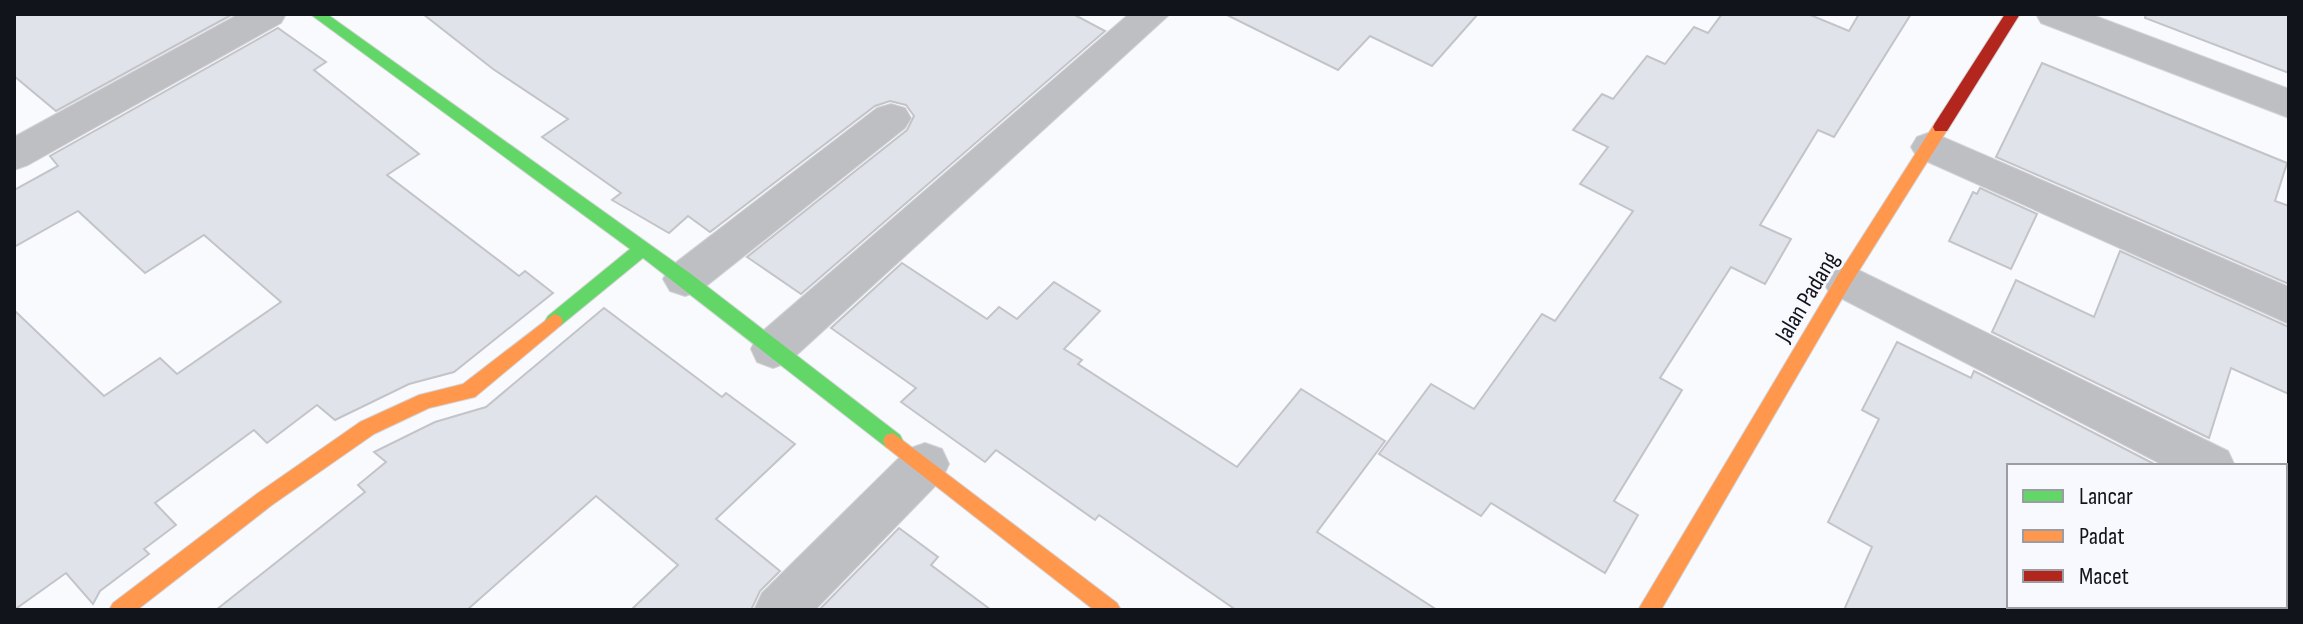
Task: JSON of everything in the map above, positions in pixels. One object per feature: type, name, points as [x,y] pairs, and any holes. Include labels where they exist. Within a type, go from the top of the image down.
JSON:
[{"type":"street","points":[[14,155],[268,14]]},
{"type":"street","points":[[317,14],[685,279],[1110,610]]},
{"type":"street","points":[[773,349],[1152,14]]},
{"type":"street","name":"Jalan Padang","points":[[1664,604],[1844,280],[2013,14]]},
{"type":"street","points":[[2054,14],[2289,104]]},
{"type":"street","points":[[685,279],[891,118]]},
{"type":"street","points":[[1931,147],[2289,306]]},
{"type":"street","points":[[120,610],[265,499],[367,428],[426,401],[468,391],[643,248]]},
{"type":"street","points":[[1844,280],[2207,464]]},
{"type":"street","points":[[780,610],[925,464]]},
{"type":"building","points":[[14,14],[233,14],[56,111],[14,76]]},
{"type":"building","points":[[423,14],[1073,14],[1105,31],[801,294],[747,257],[907,130],[914,116],[906,105],[890,101],[875,106],[710,232],[688,216],[669,233],[612,200],[621,193],[542,137],[568,119],[493,69]]},
{"type":"building","points":[[1225,14],[1478,14],[1432,66],[1370,36],[1338,70]]},
{"type":"building","points":[[1722,14],[1808,14],[1849,31],[1859,14],[1911,14],[1834,137],[1818,130],[1760,225],[1791,239],[1765,284],[1731,267],[1660,378],[1682,390],[1614,501],[1638,515],[1605,573],[1491,503],[1481,516],[1379,454],[1431,384],[1474,409],[1542,314],[1555,321],[1633,211],[1580,184],[1608,147],[1573,130],[1602,94],[1613,99],[1647,56],[1665,64],[1694,27],[1708,33]]},
{"type":"building","points":[[2146,14],[2289,14],[2289,73],[2145,18]]},
{"type":"building","points":[[278,28],[326,62],[314,70],[419,154],[387,175],[519,276],[525,271],[553,293],[454,372],[409,384],[335,420],[317,405],[267,443],[254,430],[155,503],[176,525],[144,549],[149,554],[100,591],[93,604],[66,573],[14,610],[14,310],[104,396],[160,358],[177,374],[281,302],[204,235],[145,273],[78,211],[14,247],[14,190],[58,166],[50,156]]},
{"type":"building","points":[[2042,63],[2287,163],[2275,201],[2289,206],[2289,284],[1996,157]]},
{"type":"building","points":[[1980,188],[2037,214],[2011,269],[1949,241],[1973,192],[1977,194]]},
{"type":"building","points":[[2120,251],[2289,327],[2289,394],[2231,368],[2209,438],[1992,332],[2016,280],[2094,317]]},
{"type":"building","points":[[902,263],[987,319],[999,307],[1017,319],[1054,282],[1100,311],[1064,349],[1082,360],[1078,364],[1237,467],[1301,389],[1385,441],[1317,532],[1437,610],[1236,610],[1099,515],[1095,520],[996,450],[985,462],[901,402],[916,388],[831,328]]},
{"type":"building","points":[[604,308],[722,397],[726,393],[795,444],[716,519],[780,571],[760,591],[751,610],[631,610],[678,565],[596,496],[467,610],[216,610],[365,492],[358,485],[386,462],[374,452],[435,422],[486,407]]},
{"type":"building","points":[[1897,342],[1971,378],[1974,371],[2154,464],[2007,464],[2009,610],[1844,610],[1872,547],[1828,522],[1879,419],[1862,410]]},
{"type":"building","points":[[899,528],[938,557],[931,565],[991,610],[819,610]]},
{"type":"traffic: fast","points":[[317,14],[685,279],[893,441]]},
{"type":"traffic: fast","points":[[554,321],[643,248]]},
{"type":"traffic: slow","points":[[1649,610],[1844,280],[1941,127]]},
{"type":"traffic: slow","points":[[120,610],[265,499],[367,428],[426,401],[468,391],[554,321]]},
{"type":"traffic: slow","points":[[893,441],[1110,610]]},
{"type":"traffic: jam","points":[[1941,127],[2013,14]]}]
